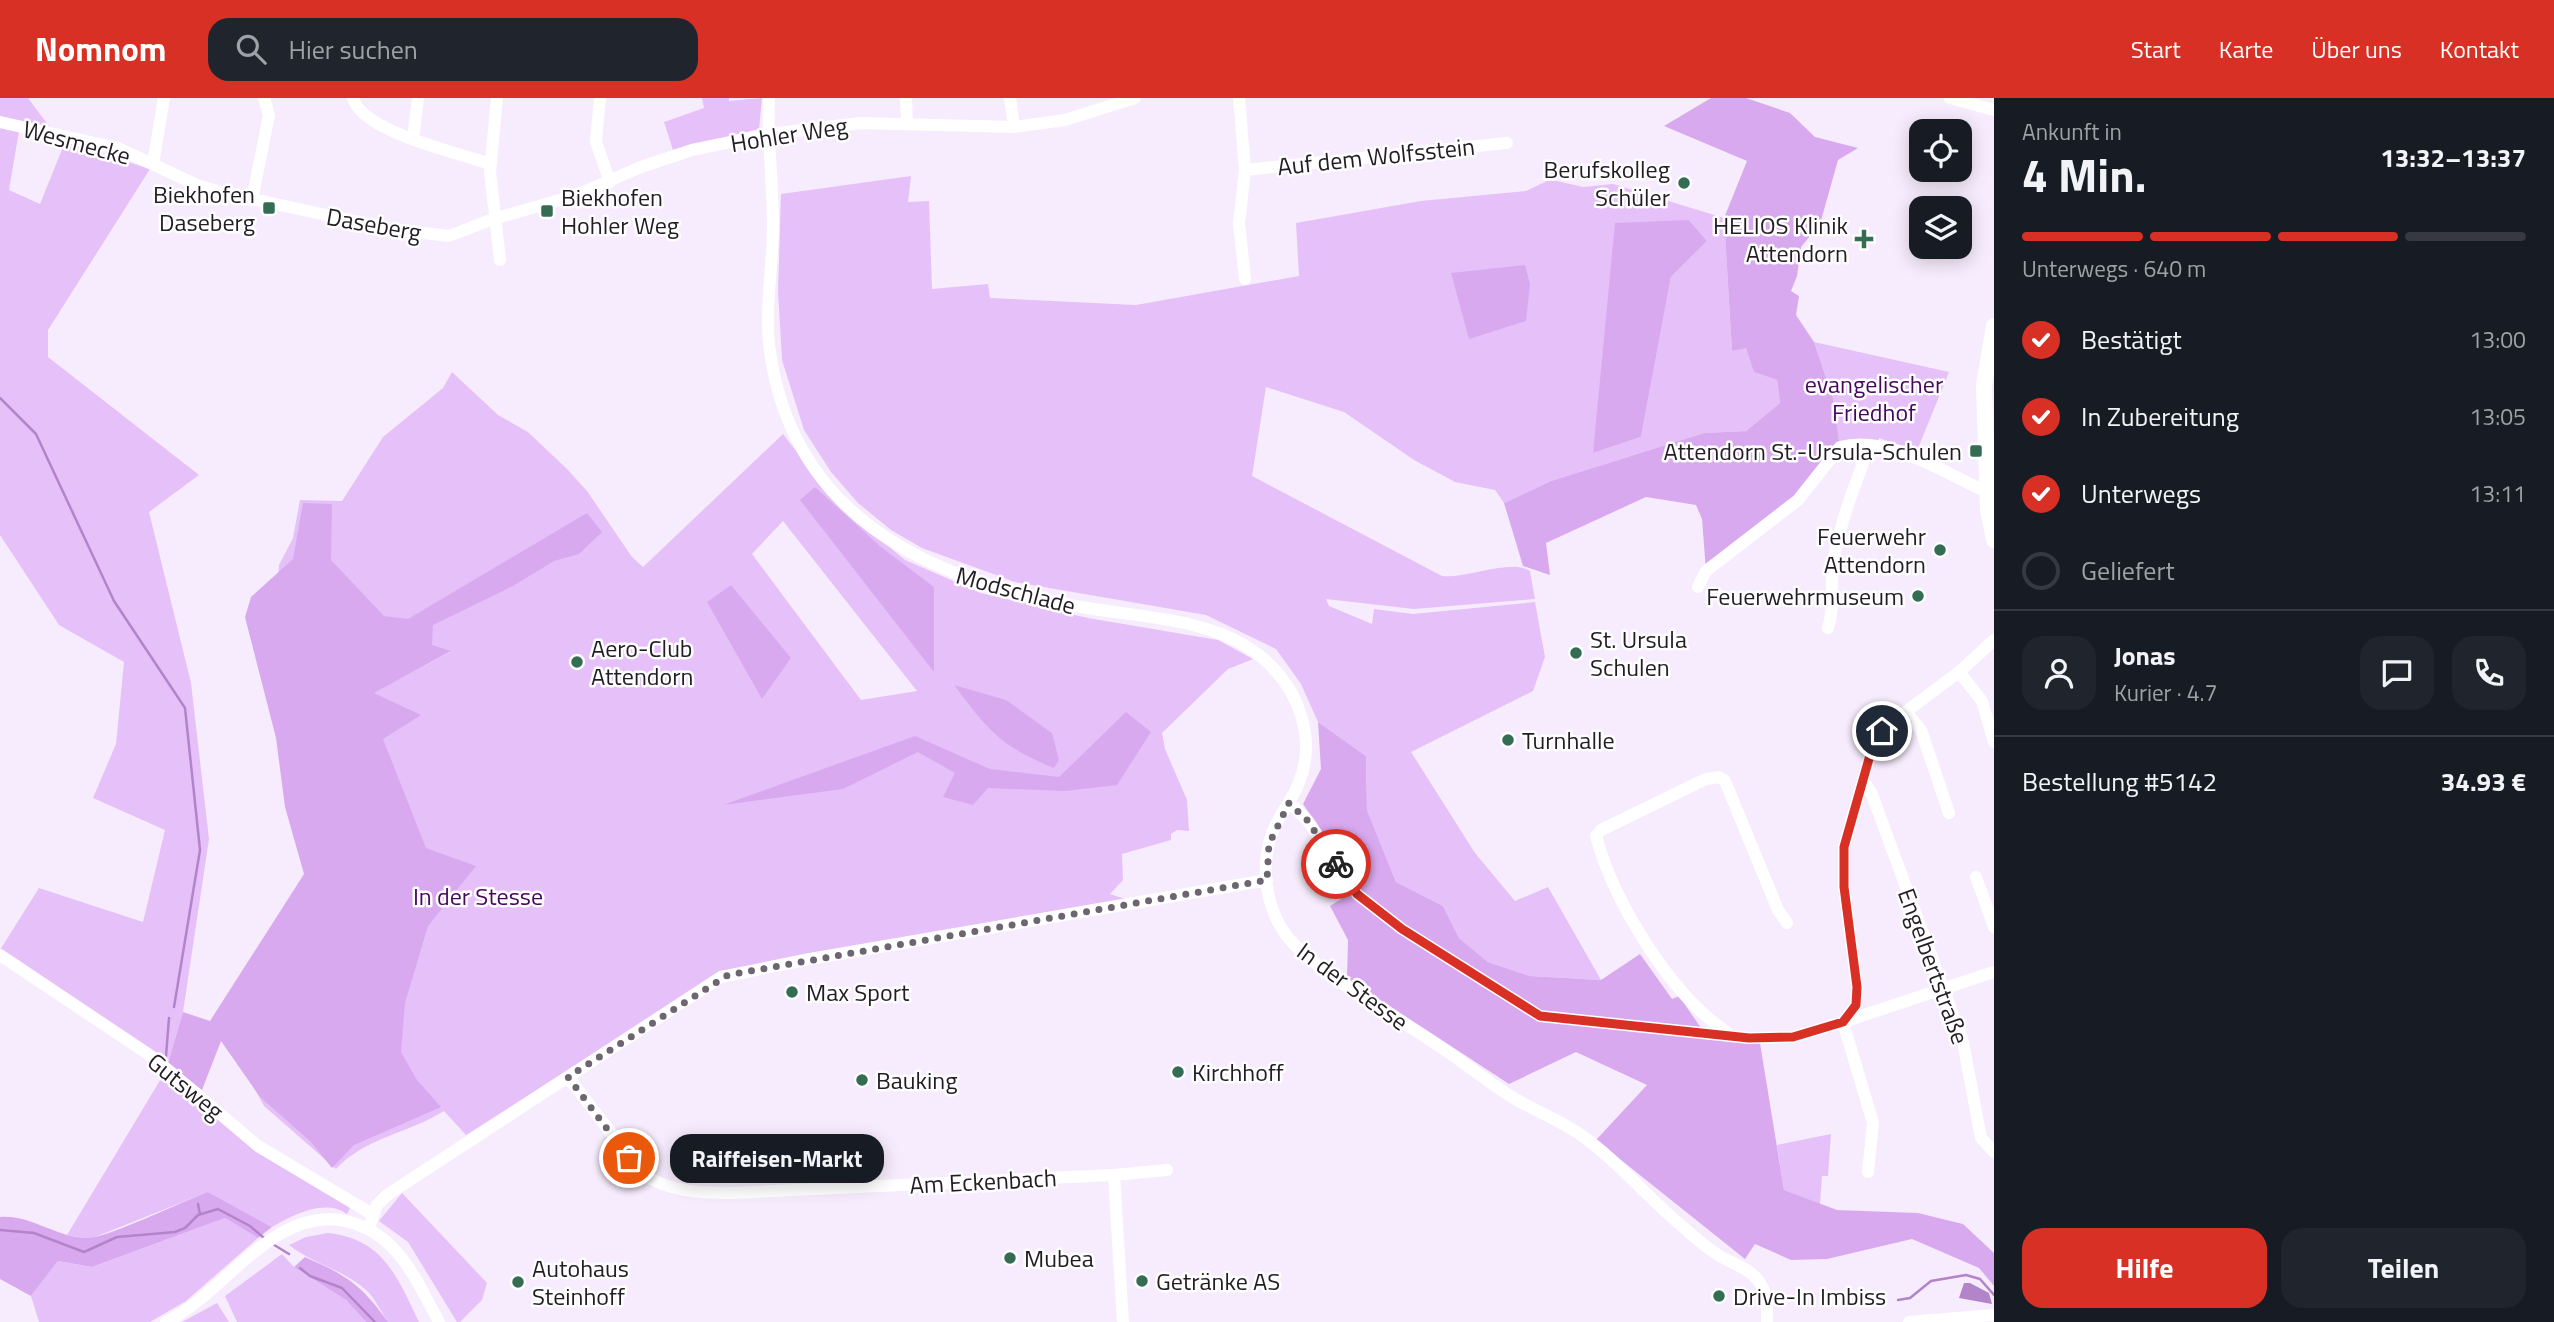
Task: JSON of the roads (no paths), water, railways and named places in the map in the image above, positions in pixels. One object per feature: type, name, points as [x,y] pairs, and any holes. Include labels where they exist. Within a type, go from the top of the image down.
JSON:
[{"type":"main road","points":[[1994,326],[1984,384],[1991,494],[1990,528],[1994,540]]},
{"type":"street","points":[[153,164],[164,98]]},
{"type":"street","points":[[252,200],[269,115],[264,98]]},
{"type":"street","points":[[353,98],[357,110],[364,117],[398,135],[490,164]]},
{"type":"street","points":[[413,139],[418,98]]},
{"type":"street","points":[[497,98],[490,164],[493,219],[500,260]]},
{"type":"street","points":[[601,98],[596,142],[610,181]]},
{"type":"street","name":"Modschlade","points":[[769,98],[773,228],[769,342],[784,407],[803,448],[822,478],[843,503],[891,543],[945,572],[1049,602],[1198,627],[1226,637],[1257,654],[1279,674],[1299,706],[1304,762],[1297,789],[1269,844],[1267,880]]},
{"type":"street","points":[[906,98],[907,124]]},
{"type":"street","points":[[1010,98],[1014,127]]},
{"type":"street","name":"Hohler Weg","points":[[493,219],[574,197],[692,150],[770,134],[860,123],[1014,127],[1065,120],[1135,98]]},
{"type":"street","points":[[1239,98],[1245,170],[1239,223],[1245,279]]},
{"type":"street","points":[[1950,98],[1994,110]]},
{"type":"street","name":"Wesmecke","points":[[0,122],[118,148],[153,164]]},
{"type":"street","name":"Auf dem Wolfsstein","points":[[1245,170],[1507,143]]},
{"type":"street","name":"Daseberg","points":[[153,164],[197,185],[252,200],[391,229],[450,236],[493,219]]},
{"type":"street","points":[[1698,587],[1706,572],[1798,500],[1840,447],[1870,445],[1895,451],[1991,494]]},
{"type":"street","points":[[1828,628],[1833,567],[1843,517],[1870,445]]},
{"type":"street","points":[[1843,1022],[1854,1011],[1857,997],[1844,887],[1844,847],[1876,734],[1959,671],[1994,640]]},
{"type":"street","points":[[1959,671],[1982,701],[1994,742]]},
{"type":"street","points":[[1906,712],[1921,730],[1949,813]]},
{"type":"street","points":[[1730,1034],[1682,992],[1657,956],[1620,897],[1596,836],[1601,831],[1706,779],[1719,777],[1725,781],[1778,910],[1787,923]]},
{"type":"street","name":"Engelbertstraße","points":[[1863,781],[1871,792],[1941,990],[1963,1042],[1981,1138],[1994,1152]]},
{"type":"street","points":[[1289,803],[1308,821],[1357,894],[1402,929],[1540,1016],[1770,1039],[1793,1037],[1994,972]]},
{"type":"street","points":[[1976,877],[1994,927]]},
{"type":"street","points":[[369,1227],[372,1214],[381,1200],[413,1177],[728,975],[1267,880]]},
{"type":"street","name":"In der Stesse","points":[[1267,880],[1277,923],[1300,950],[1336,979],[1517,1100],[1586,1139],[1681,1226],[1717,1255],[1756,1277],[1765,1290],[1767,1322]]},
{"type":"street","name":"Gutsweg","points":[[0,955],[153,1058],[258,1146],[372,1214]]},
{"type":"street","points":[[1843,1022],[1873,1123],[1868,1172]]},
{"type":"street","name":"Am Eckenbach","points":[[568,1077],[642,1173],[659,1183],[683,1189],[732,1194],[1167,1170]]},
{"type":"street","points":[[1114,1174],[1123,1322]]},
{"type":"street","points":[[166,1322],[295,1224],[315,1219],[369,1227],[399,1253],[439,1322]]},
{"type":"street","points":[[1909,1322],[1994,1315]]},
{"type":"waterway","points":[[0,398],[36,434],[114,601],[185,708],[200,850],[174,1007]]},
{"type":"waterway","points":[[166,1056],[169,1018]]},
{"type":"waterway","points":[[198,1204],[200,1214]]},
{"type":"waterway","points":[[0,1230],[34,1233],[84,1252],[117,1237],[175,1232],[185,1228],[198,1215],[218,1209],[250,1226],[264,1238]]},
{"type":"waterway","points":[[271,1243],[289,1254]]},
{"type":"waterway","points":[[300,1268],[310,1276],[342,1288],[375,1322]]},
{"type":"waterway","points":[[1898,1300],[1910,1298],[1931,1281],[1966,1275],[1980,1279],[1994,1295]]},
{"type":"place","name":"Berufskolleg Schüler","points":[[1684,183]]},
{"type":"place","name":"Biekhofen Daseberg","points":[[269,208]]},
{"type":"place","name":"Biekhofen Hohler Weg","points":[[547,211]]},
{"type":"place","name":"HELIOS Klinik Attendorn","points":[[1864,239]]},
{"type":"place","name":"Attendorn St.-Ursula-Schulen","points":[[1976,451]]},
{"type":"place","name":"Feuerwehr Attendorn","points":[[1940,550]]},
{"type":"place","name":"Feuerwehrmuseum","points":[[1918,596]]},
{"type":"place","name":"St. Ursula Schulen","points":[[1576,653]]},
{"type":"place","name":"Aero-Club Attendorn","points":[[577,662]]},
{"type":"place","name":"Turnhalle","points":[[1508,740]]},
{"type":"place","name":"Max Sport","points":[[792,992]]},
{"type":"place","name":"Kirchhoff","points":[[1178,1072]]},
{"type":"place","name":"Bauking","points":[[862,1080]]},
{"type":"place","name":"Raiffeisen-Markt","points":[[629,1158]]},
{"type":"place","name":"Mubea","points":[[1010,1258]]},
{"type":"place","name":"Getränke AS","points":[[1142,1281]]},
{"type":"place","name":"Autohaus Steinhoff","points":[[518,1282]]},
{"type":"place","name":"Drive-In Imbiss","points":[[1719,1296]]},
{"type":"park label","name":"evangelischer Friedhof","points":[[1874,398]]}]
